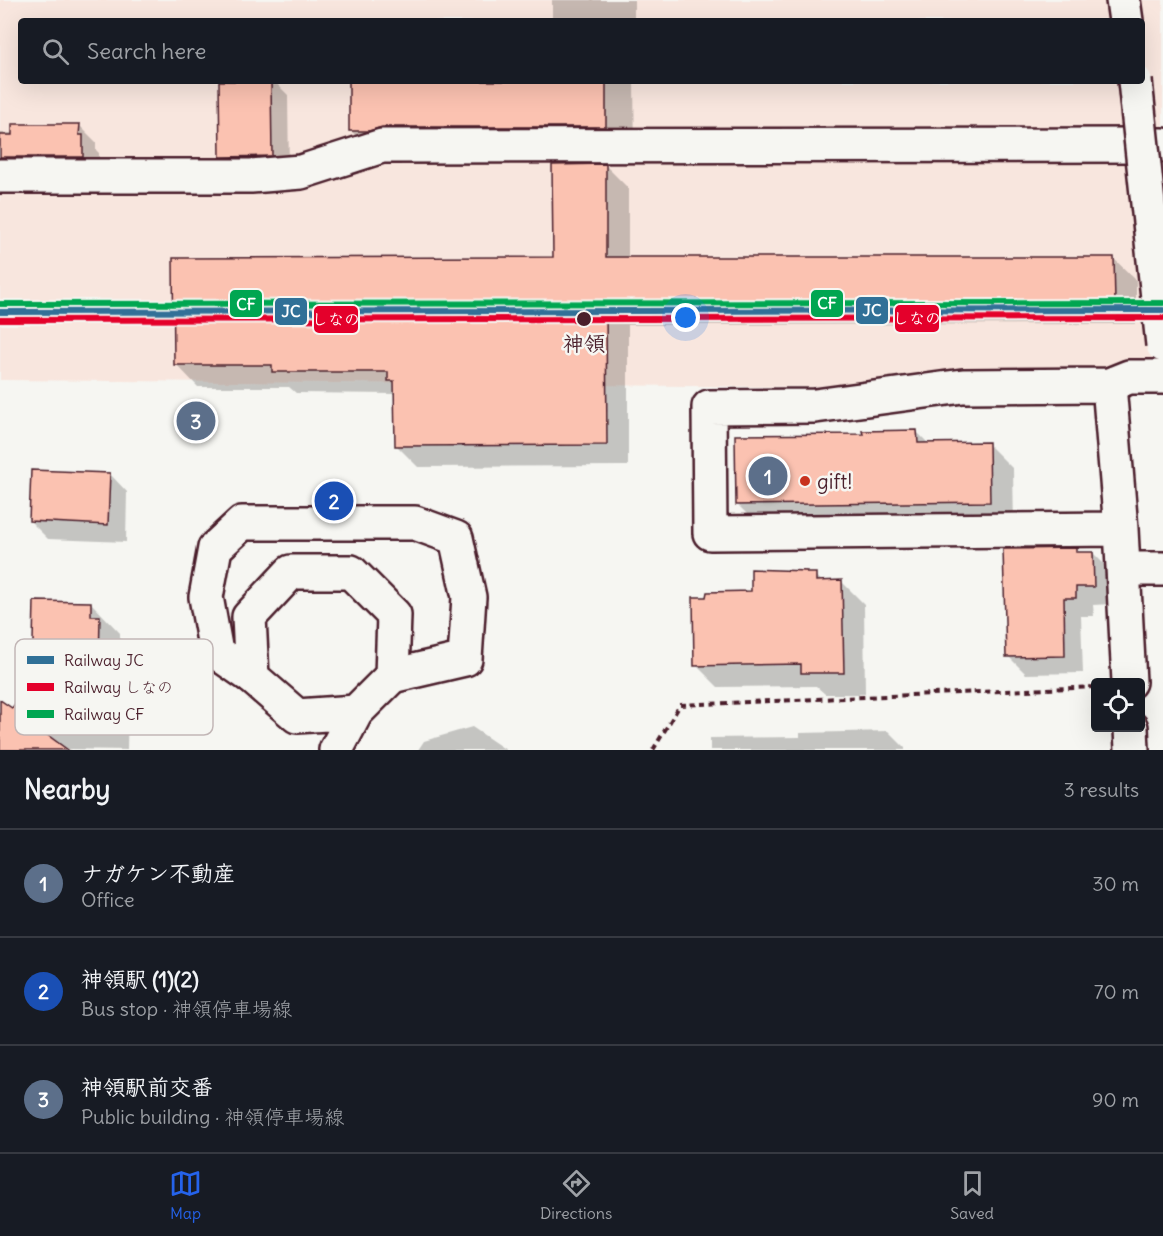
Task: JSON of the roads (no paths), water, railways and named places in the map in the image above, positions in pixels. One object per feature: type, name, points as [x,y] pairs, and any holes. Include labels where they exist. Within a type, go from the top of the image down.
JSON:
[{"type":"main road","points":[[1123,0],[1126,18]]},
{"type":"main road","points":[[1135,84],[1163,345]]},
{"type":"main road","points":[[0,176],[239,176],[301,172],[382,146],[1163,145]]},
{"type":"main road","points":[[1121,529],[710,533],[709,407],[815,406],[963,386],[1108,385],[1130,377],[1163,377]]},
{"type":"main road","points":[[1108,385],[1121,529],[1129,678]]},
{"type":"main road","points":[[336,750],[356,712],[392,676],[465,659],[469,597],[456,538],[415,523],[242,523],[214,548],[206,597],[216,652],[252,677],[297,716],[356,712]]},
{"type":"main road","points":[[1123,568],[1163,569]]},
{"type":"main road","points":[[252,677],[249,617],[291,572],[351,572],[394,615],[392,676]]},
{"type":"main road","points":[[1131,732],[1132,750]]},
{"type":"rail line","name":"CF","points":[[0,304],[1163,303]]},
{"type":"rail line","name":"JC","points":[[0,312],[1163,310]]},
{"type":"rail line","name":"しなの","points":[[0,320],[1163,318]]},
{"type":"place","name":"神領","points":[[584,319]]},
{"type":"place","name":"神領駅前交番","points":[[196,421]]},
{"type":"place","name":"ナガケン不動産","points":[[768,476]]},
{"type":"place","name":"gift!","points":[[805,481]]},
{"type":"place","name":"神領駅 (1)(2)","points":[[334,501]]}]
